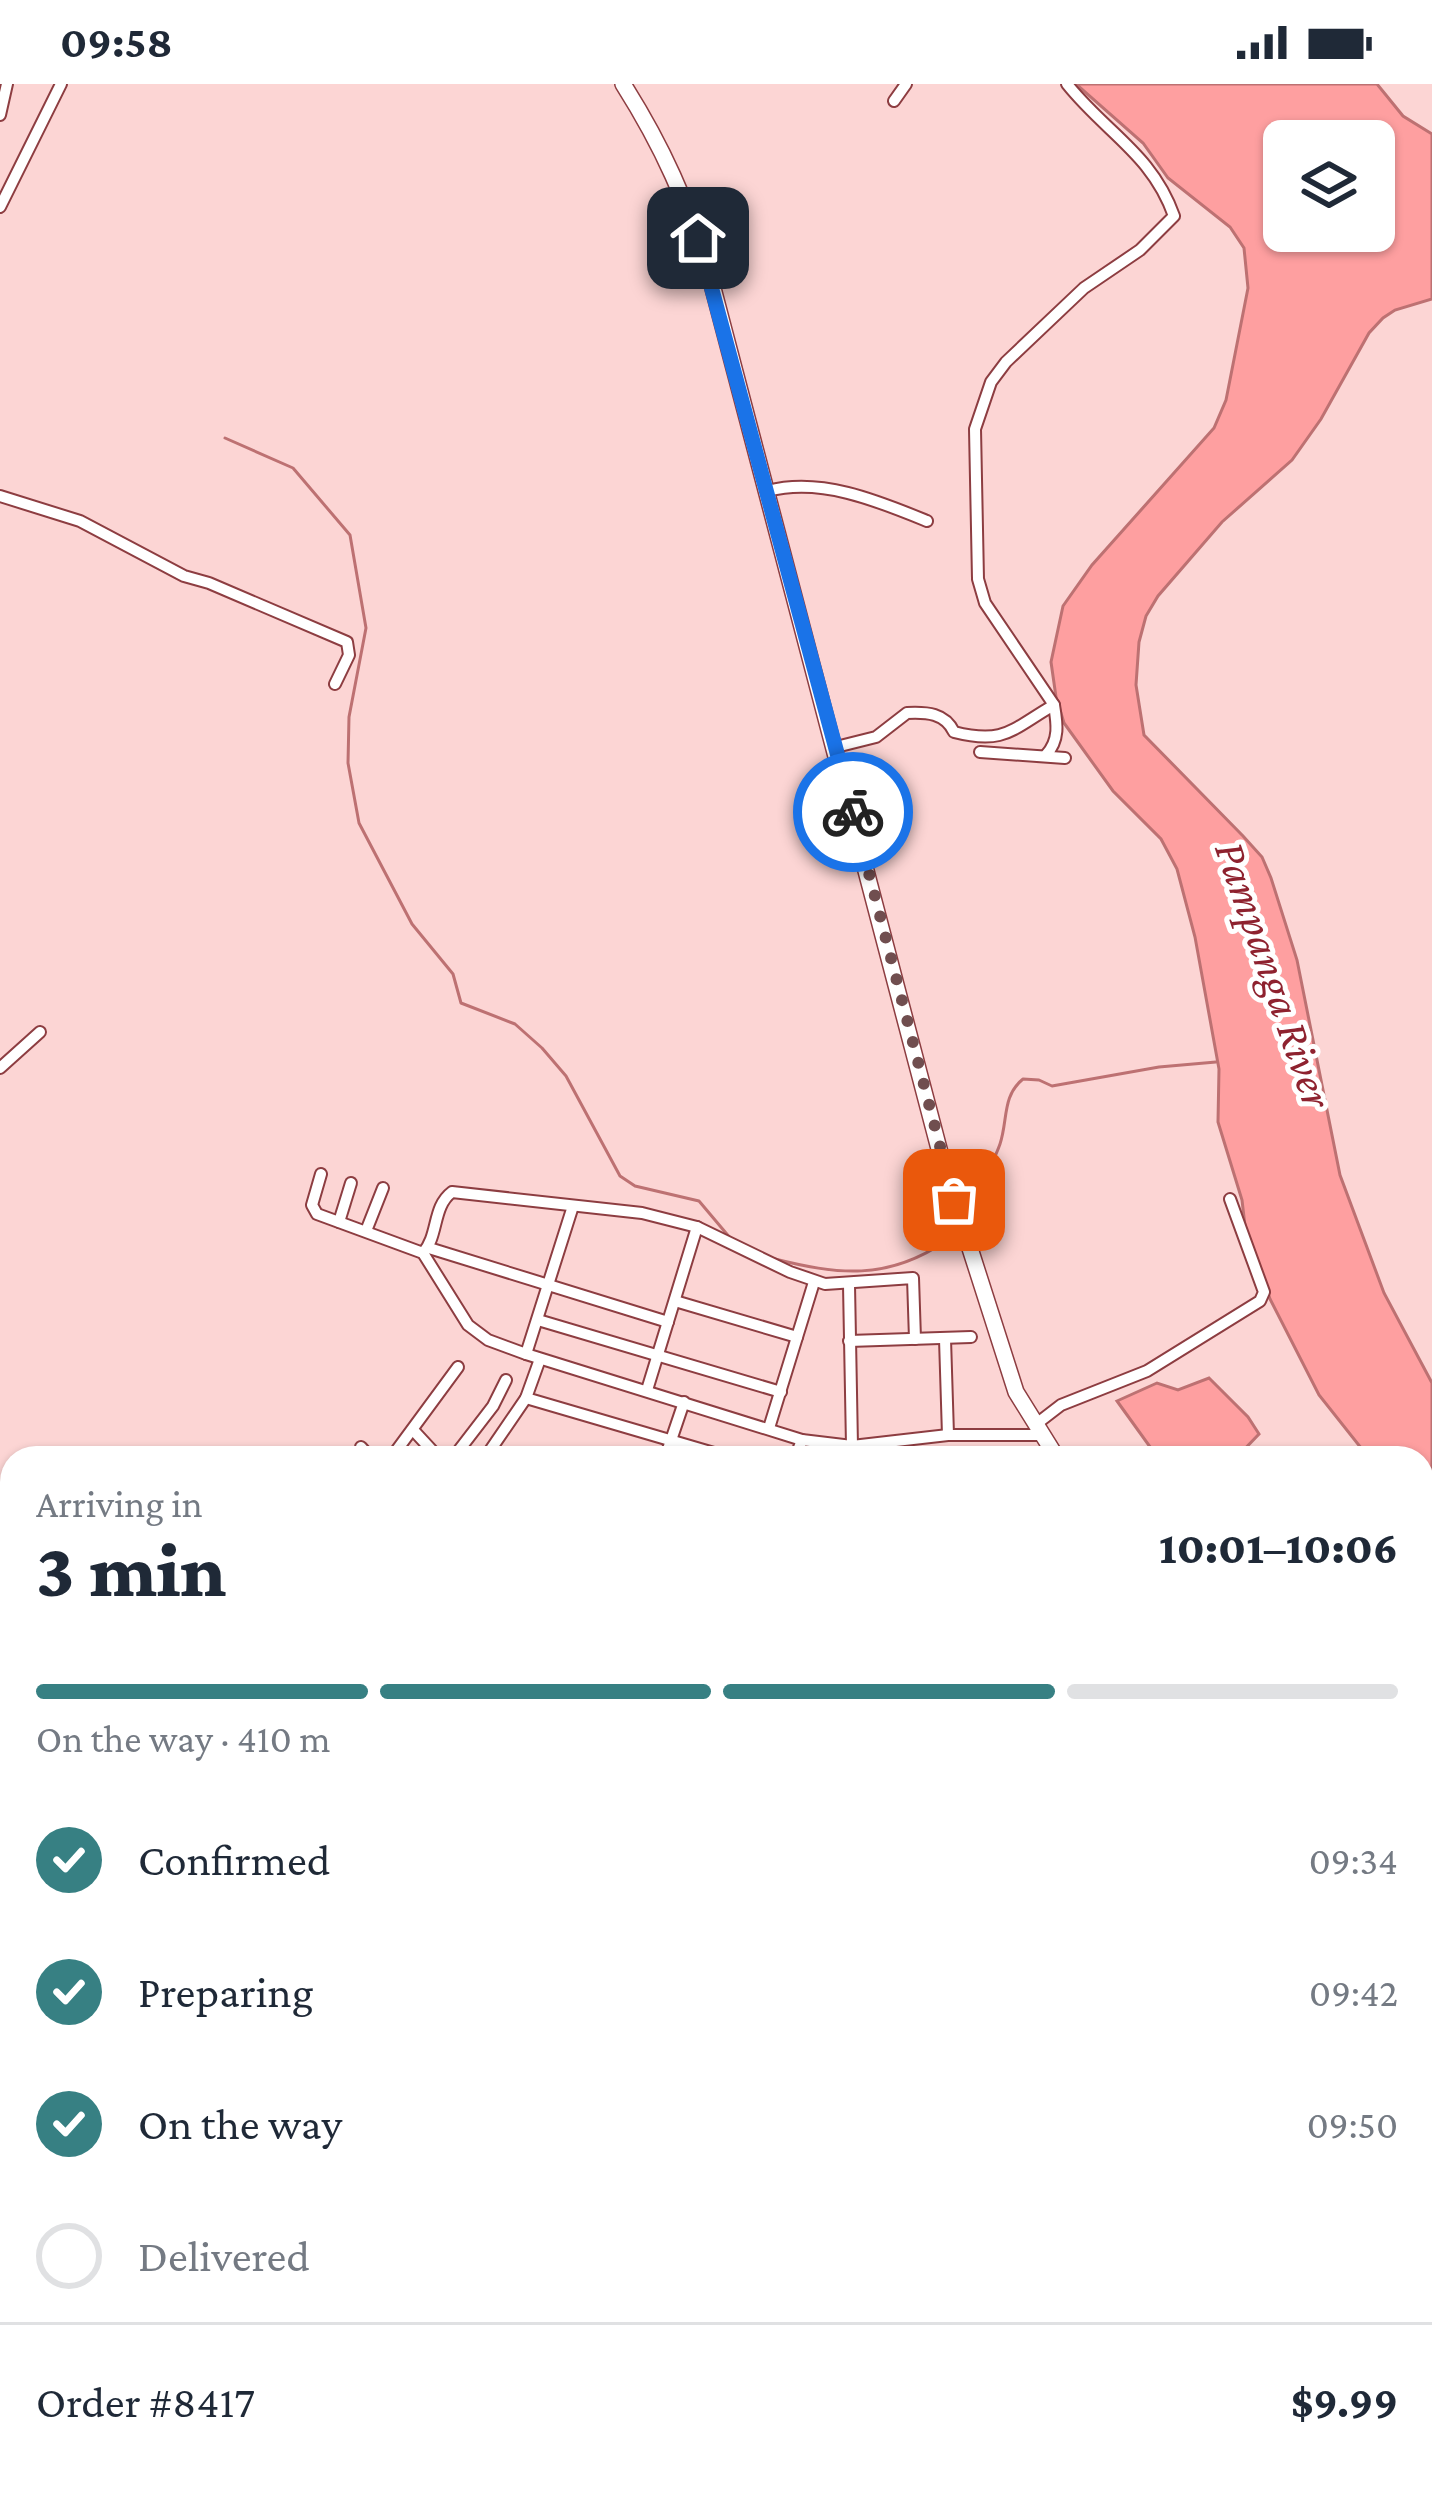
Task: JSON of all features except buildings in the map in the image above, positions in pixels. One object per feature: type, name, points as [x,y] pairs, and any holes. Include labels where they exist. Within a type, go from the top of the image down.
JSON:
[{"type":"main road","points":[[623,84],[663,148],[687,202],[836,746],[943,1164],[1001,1354],[1016,1392],[1049,1446]]},
{"type":"street","points":[[0,115],[7,84]]},
{"type":"street","points":[[0,207],[61,84]]},
{"type":"street","points":[[894,101],[906,84]]},
{"type":"street","points":[[1046,755],[1058,728],[1054,705],[985,602],[978,579],[975,429],[991,382],[1006,362],[1084,288],[1140,250],[1174,216],[1165,190],[1145,160],[1067,84]]},
{"type":"street","points":[[768,491],[804,486],[851,494],[926,521]]},
{"type":"street","points":[[0,496],[80,521],[184,577],[347,642],[349,655],[335,684]]},
{"type":"street","points":[[836,746],[876,737],[907,713],[937,715],[949,721],[954,732],[1000,738],[1054,705]]},
{"type":"street","points":[[980,752],[1065,758]]},
{"type":"street","points":[[0,1067],[40,1032]]},
{"type":"street","points":[[321,1174],[313,1210],[339,1222],[668,1322]]},
{"type":"street","points":[[339,1222],[351,1184]]},
{"type":"street","points":[[366,1231],[382,1188]]},
{"type":"street","points":[[915,1339],[913,1278],[849,1285],[814,1282],[698,1227],[642,1213],[452,1192],[440,1206],[426,1251],[468,1325],[488,1340],[802,1440],[852,1446],[1038,1430],[1061,1405],[1147,1371],[1260,1301],[1264,1292],[1230,1199]]},
{"type":"street","points":[[526,1354],[573,1206]]},
{"type":"street","points":[[647,1390],[698,1227]]},
{"type":"street","points":[[770,1428],[814,1282]]},
{"type":"street","points":[[849,1285],[852,1446]]},
{"type":"street","points":[[675,1301],[797,1337]]},
{"type":"street","points":[[538,1320],[781,1391]]},
{"type":"street","points":[[849,1341],[971,1337]]},
{"type":"street","points":[[945,1339],[948,1435]]},
{"type":"street","points":[[493,1446],[526,1398],[540,1359]]},
{"type":"street","points":[[401,1446],[458,1367]]},
{"type":"street","points":[[461,1446],[493,1406],[506,1380]]},
{"type":"street","points":[[526,1398],[687,1446]]},
{"type":"street","points":[[670,1446],[684,1402]]},
{"type":"street","points":[[414,1431],[428,1446]]},
{"type":"street","points":[[800,1446],[802,1440]]},
{"type":"water","name":"Pampanga River","points":[[1076,84],[1377,84],[1403,116],[1432,134],[1432,299],[1395,310],[1369,333],[1292,460],[1222,522],[1158,596],[1139,642],[1136,685],[1144,735],[1262,857],[1271,878],[1297,960],[1340,1175],[1384,1293],[1432,1383],[1432,1446],[1359,1446],[1319,1395],[1270,1299],[1218,1122],[1219,1069],[1195,937],[1177,869],[1161,839],[1113,791],[1064,723],[1056,697],[1051,662],[1063,606],[1092,565],[1214,428],[1226,400],[1248,288],[1244,248],[1230,227],[1168,178],[1143,143]]},
{"type":"water","points":[[1209,1378],[1259,1434],[1248,1446],[1149,1446],[1117,1401],[1157,1383],[1178,1390]]},
{"type":"waterway","points":[[225,438],[293,468],[350,535],[366,628],[349,717],[348,763],[359,823],[412,924],[453,974],[461,1003],[515,1024],[542,1048],[566,1076],[620,1176],[635,1186],[699,1201],[731,1239]]},
{"type":"waterway","points":[[967,1208],[997,1152],[1009,1101],[1023,1079],[1052,1086],[1216,1062]]},
{"type":"waterway","points":[[771,1258],[862,1271],[903,1263],[946,1241]]},
{"type":"way so far","points":[[853,812],[954,1200]]},
{"type":"route","points":[[698,238],[853,812]]}]
